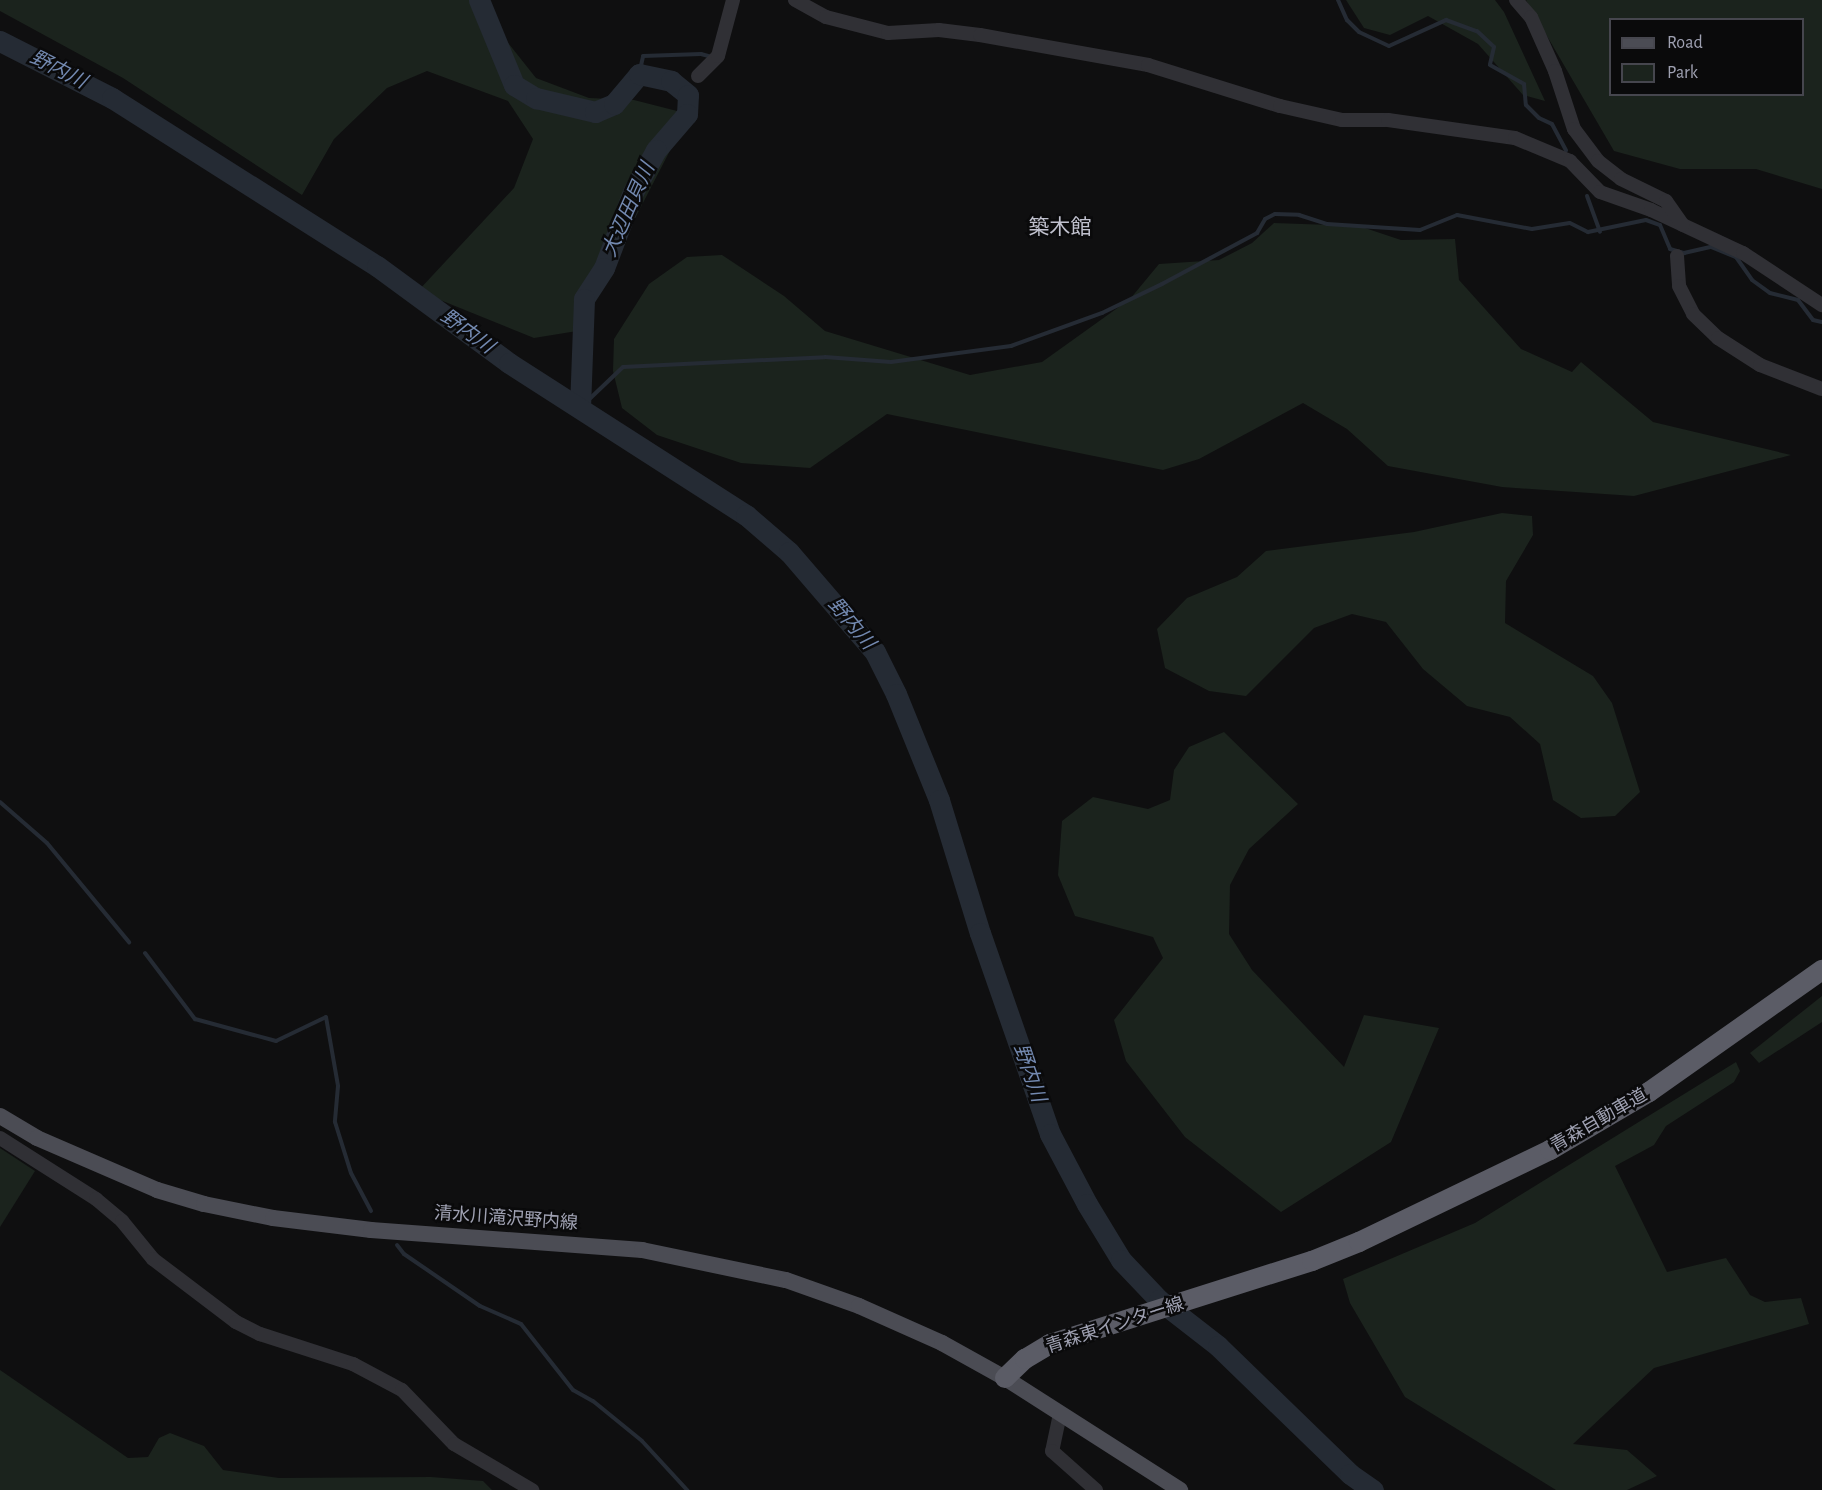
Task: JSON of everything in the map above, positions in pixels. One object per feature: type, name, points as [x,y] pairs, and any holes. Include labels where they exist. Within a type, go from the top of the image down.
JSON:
[{"type":"highway","name":"青森自動車道","points":[[1359,1242],[1550,1150],[1649,1092],[1822,970]]},
{"type":"highway","name":"青森東インター線","points":[[1005,1378],[1040,1349],[1312,1261],[1359,1242]]},
{"type":"main road","name":"清水川滝沢野内線","points":[[0,1116],[37,1138],[157,1190],[204,1204],[273,1218],[371,1230],[642,1250],[786,1280],[931,1338],[1005,1378]]},
{"type":"main road","points":[[1005,1378],[1179,1490]]},
{"type":"street","points":[[698,76],[718,56],[733,0]]},
{"type":"street","points":[[795,0],[826,16],[888,33],[959,33],[1149,65],[1332,118],[1389,120],[1515,138],[1570,161],[1600,192],[1683,225],[1743,253],[1822,305]]},
{"type":"street","points":[[1516,0],[1531,17],[1555,71],[1574,129],[1592,153],[1621,178],[1666,201],[1683,225]]},
{"type":"street","points":[[1677,256],[1684,295],[1693,314],[1718,338],[1760,365],[1822,389]]},
{"type":"street","points":[[0,1138],[96,1199],[122,1221],[153,1259],[236,1322],[260,1334],[353,1364],[402,1390],[454,1444],[532,1490]]},
{"type":"street","points":[[1060,1414],[1052,1451],[1096,1490]]},
{"type":"green space","points":[[0,0],[474,0],[536,78],[589,98],[634,100],[681,112],[678,135],[577,331],[534,338],[418,291],[514,188],[533,139],[508,101],[427,71],[387,88],[334,139],[302,195],[123,78],[0,11]]},
{"type":"green space","points":[[1346,0],[1495,0],[1504,12],[1545,101],[1523,95],[1478,44],[1428,16],[1390,35],[1364,28]]},
{"type":"green space","points":[[1526,0],[1822,0],[1822,189],[1756,169],[1680,169],[1614,151]]},
{"type":"green space","points":[[1274,223],[1359,226],[1401,240],[1455,239],[1459,280],[1521,349],[1572,372],[1581,362],[1653,422],[1791,455],[1634,496],[1502,487],[1388,466],[1347,429],[1303,403],[1199,459],[1163,470],[887,414],[810,468],[741,463],[657,435],[622,408],[613,371],[614,339],[649,284],[687,257],[722,255],[784,296],[825,331],[970,375],[1042,362],[1130,299],[1159,264],[1219,260],[1252,243]]},
{"type":"green space","points":[[1502,513],[1532,516],[1533,535],[1506,581],[1505,623],[1593,676],[1612,703],[1640,792],[1615,816],[1581,818],[1553,800],[1540,744],[1510,717],[1467,706],[1423,669],[1386,622],[1352,614],[1314,628],[1246,696],[1209,691],[1165,668],[1157,629],[1187,598],[1237,577],[1266,551],[1414,532]]},
{"type":"green space","points":[[1224,732],[1298,804],[1249,849],[1230,885],[1229,934],[1252,970],[1344,1067],[1364,1015],[1439,1028],[1391,1142],[1281,1212],[1185,1137],[1126,1061],[1114,1020],[1163,958],[1153,937],[1075,916],[1058,875],[1062,821],[1093,797],[1148,809],[1170,800],[1174,770],[1189,747]]},
{"type":"green space","points":[[1822,996],[1822,1022],[1759,1063],[1750,1053]]},
{"type":"green space","points":[[1736,1062],[1740,1071],[1734,1082],[1666,1126],[1654,1145],[1615,1166],[1667,1272],[1726,1258],[1750,1295],[1765,1302],[1801,1298],[1809,1324],[1654,1368],[1573,1444],[1627,1450],[1657,1476],[1627,1490],[1556,1490],[1405,1397],[1350,1303],[1343,1279],[1475,1223]]},
{"type":"green space","points":[[0,1148],[35,1171],[0,1227]]},
{"type":"green space","points":[[0,1370],[128,1458],[148,1457],[159,1438],[170,1433],[204,1446],[223,1470],[279,1478],[431,1477],[483,1481],[492,1490],[0,1490]]},
{"type":"waterway","name":"大辺田貝川","points":[[479,0],[514,85],[536,98],[595,112],[614,104],[639,74],[671,81],[688,95],[687,114],[656,150],[633,192],[604,268],[584,299],[580,408]]},
{"type":"waterway","points":[[1338,0],[1347,20],[1359,32],[1389,46],[1446,20],[1477,31],[1494,47],[1490,65],[1524,84],[1526,105],[1539,118],[1552,124],[1566,150]]},
{"type":"waterway","name":"野内川","points":[[0,41],[112,98],[377,266],[509,363],[746,515],[789,552],[875,652],[896,694],[939,800],[980,933],[1050,1134],[1087,1204],[1121,1260],[1159,1300],[1218,1346],[1350,1474],[1373,1490]]},
{"type":"waterway","points":[[639,74],[643,56],[701,54],[712,57]]},
{"type":"waterway","points":[[1587,196],[1600,232]]},
{"type":"waterway","points":[[580,408],[623,367],[825,357],[891,362],[1011,346],[1102,313],[1162,284],[1257,233],[1265,219],[1275,214],[1299,215],[1327,224],[1420,230],[1457,215],[1532,229],[1570,223],[1588,232],[1646,220],[1660,225],[1670,249],[1684,253],[1711,247],[1736,257],[1752,280],[1770,293],[1798,300],[1813,320],[1822,322]]},
{"type":"waterway","points":[[0,802],[47,843],[129,942]]},
{"type":"waterway","points":[[145,953],[195,1019],[276,1041],[326,1017],[338,1086],[335,1122],[351,1173],[371,1211]]},
{"type":"waterway","points":[[397,1245],[404,1254],[480,1306],[521,1324],[573,1390],[593,1401],[642,1441],[687,1490]]},
{"type":"district","name":"築木館","points":[[1060,228]]}]
